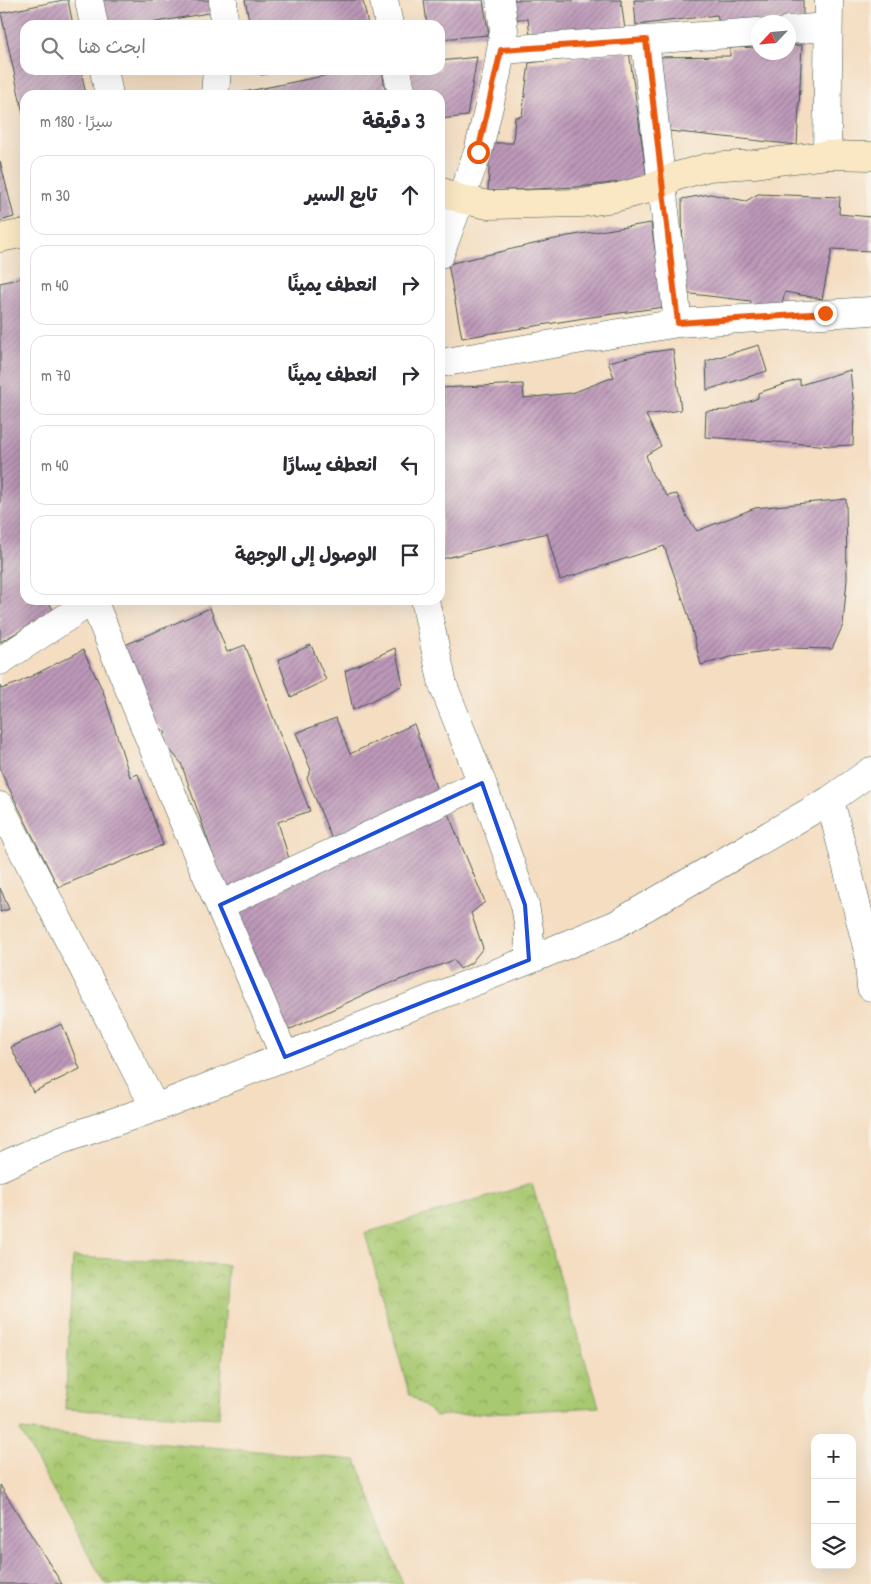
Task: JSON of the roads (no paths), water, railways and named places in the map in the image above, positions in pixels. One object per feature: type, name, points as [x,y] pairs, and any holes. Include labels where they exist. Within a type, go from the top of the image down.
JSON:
[{"type":"street","points":[[89,0],[93,20]]},
{"type":"street","points":[[223,0],[224,20]]},
{"type":"street","points":[[384,0],[388,20]]},
{"type":"street","points":[[445,227],[451,195],[478,152],[504,30],[500,0]]},
{"type":"street","points":[[827,155],[829,0]]},
{"type":"street","points":[[796,29],[828,27]]},
{"type":"street","points":[[501,50],[751,32]]},
{"type":"street","points":[[646,40],[678,323]]},
{"type":"street","points":[[105,75],[108,90]]},
{"type":"street","points":[[216,90],[217,75]]},
{"type":"street","points":[[398,75],[401,90]]},
{"type":"street","points":[[451,195],[488,205],[582,203],[614,198],[709,167],[827,155],[871,156]]},
{"type":"street","points":[[0,238],[20,234]]},
{"type":"street","points":[[445,362],[678,323],[871,311]]},
{"type":"street","points":[[0,661],[85,605]]},
{"type":"street","points":[[95,605],[285,1057]]},
{"type":"street","points":[[426,605],[443,685],[482,783],[525,905],[529,929],[529,960]]},
{"type":"street","points":[[0,1167],[61,1140],[155,1108],[615,925],[830,800],[871,771]]},
{"type":"street","points":[[220,905],[482,783]]},
{"type":"street","points":[[830,800],[868,951],[871,987]]},
{"type":"street","points":[[0,806],[155,1108]]}]
